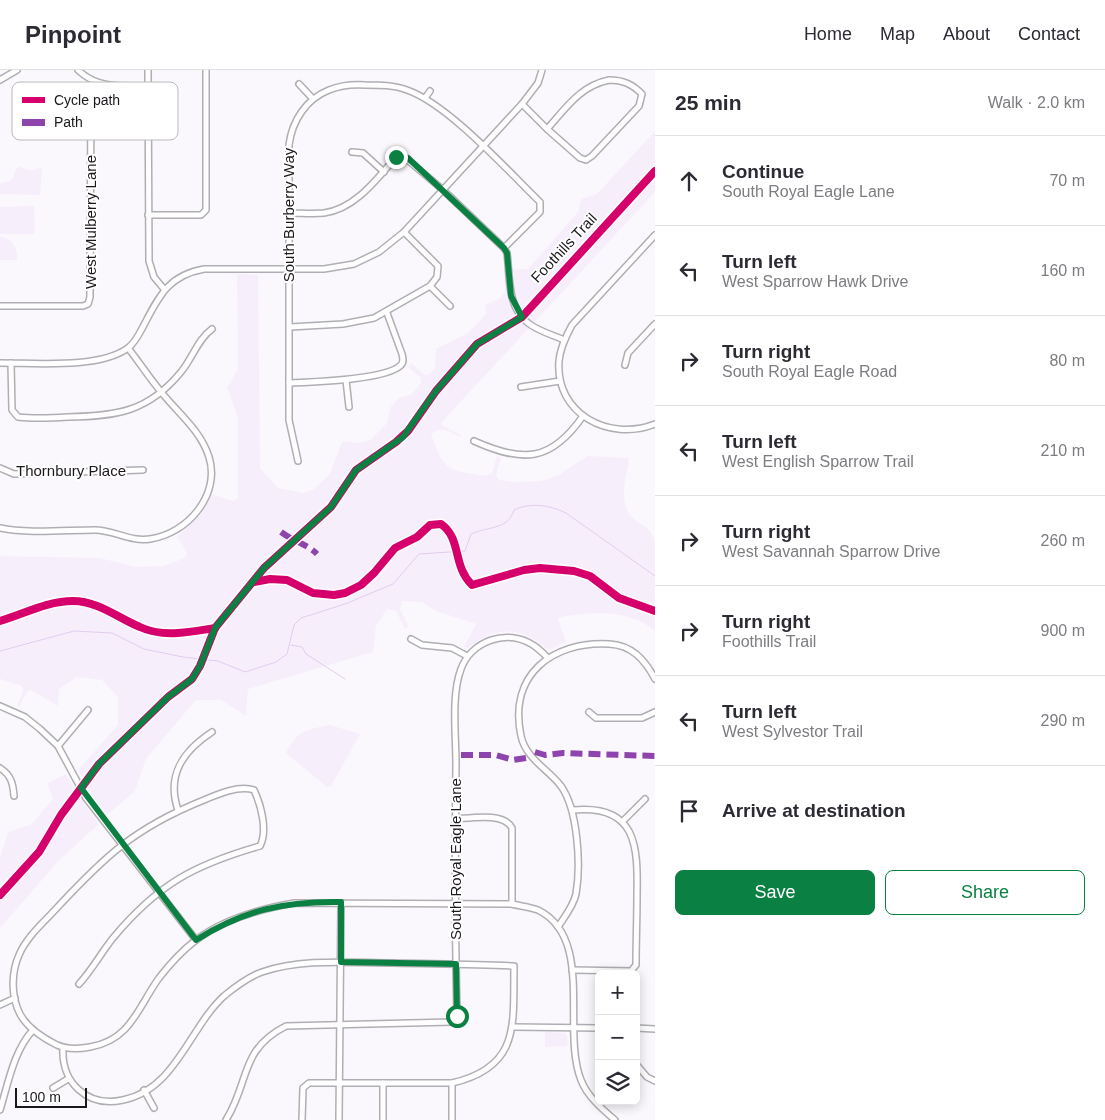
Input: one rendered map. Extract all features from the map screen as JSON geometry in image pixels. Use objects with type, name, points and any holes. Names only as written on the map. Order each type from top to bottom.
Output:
[{"type":"street","points":[[0,80],[17,70]]},
{"type":"street","points":[[78,70],[94,82]]},
{"type":"street","points":[[148,215],[201,215],[206,210],[206,70]]},
{"type":"street","points":[[0,363],[92,362],[114,356],[128,348],[137,338],[164,289],[191,271],[204,269],[324,269],[354,264],[379,252],[404,232],[522,104],[538,83],[542,70]]},
{"type":"street","points":[[522,104],[547,129],[580,158],[586,160],[640,106],[642,94],[634,86],[620,80],[595,83],[579,92],[547,129]]},
{"type":"street","points":[[298,84],[313,99]]},
{"type":"street","name":"South Burberry Way","points":[[298,461],[289,420],[290,136],[297,118],[313,99],[322,92],[348,84],[396,87],[425,98],[482,146],[540,202],[540,212],[504,248]]},
{"type":"street","points":[[425,98],[430,91]]},
{"type":"street","name":"West Mulberry Lane","points":[[0,306],[83,306],[88,304],[90,288],[91,140]]},
{"type":"street","points":[[148,140],[149,261],[154,277],[164,289]]},
{"type":"street","points":[[352,152],[363,153],[384,172]]},
{"type":"street","points":[[289,213],[325,213],[340,209],[354,202],[396,157],[403,156],[442,189],[504,248],[507,253],[511,296],[522,317],[530,324],[564,340]]},
{"type":"street","points":[[290,327],[343,324],[374,318],[387,313],[430,286],[437,277],[438,266],[404,232]]},
{"type":"street","points":[[655,235],[572,325],[564,340],[559,361],[560,381],[567,397],[583,416],[595,424],[610,430],[626,431],[644,429],[655,424]]},
{"type":"street","points":[[430,286],[450,306]]},
{"type":"street","points":[[289,383],[346,380],[388,372],[401,366],[404,361],[387,313]]},
{"type":"street","points":[[625,365],[628,353],[655,324]]},
{"type":"street","points":[[11,363],[12,410],[18,417],[108,416],[135,408],[162,394],[182,371],[203,335],[212,329]]},
{"type":"street","points":[[0,528],[102,530],[130,539],[150,540],[168,535],[187,524],[208,494],[211,477],[210,459],[201,437],[162,394],[128,348]]},
{"type":"street","points":[[346,380],[349,407]]},
{"type":"street","points":[[521,386],[560,381]]},
{"type":"street","points":[[474,441],[510,454],[529,456],[560,443],[569,436],[583,416]]},
{"type":"street","name":"Thornbury Place","points":[[0,468],[14,474],[143,470]]},
{"type":"street","points":[[411,639],[422,645],[452,648],[467,656],[483,642],[507,637],[518,638],[533,645],[547,657]]},
{"type":"street","points":[[558,926],[570,910],[576,894],[577,838],[572,810],[562,787],[529,754],[522,737],[520,704],[524,689],[532,674],[547,657],[582,644],[612,644],[641,656],[655,679]]},
{"type":"street","name":"South Royal Eagle Lane","points":[[226,1120],[235,1106],[250,1058],[271,1034],[286,1026],[452,1022],[457,1016],[455,818],[457,683],[467,656]]},
{"type":"street","points":[[0,706],[24,717],[58,746],[86,798],[196,940]]},
{"type":"street","points":[[58,746],[88,710]]},
{"type":"street","points":[[589,712],[596,718],[642,718],[655,712]]},
{"type":"street","points":[[178,810],[173,796],[176,772],[198,742],[212,732]]},
{"type":"street","points":[[0,768],[8,773],[14,785],[14,796]]},
{"type":"street","points":[[79,984],[133,915],[158,891],[216,859],[260,846],[265,837],[258,799],[254,790],[246,788],[213,796],[178,810],[151,824],[122,843],[94,868],[26,942],[14,968],[15,998],[20,1014],[33,1030],[63,1048],[79,1049],[101,1046],[120,1036],[130,1025],[160,977],[196,940],[220,925],[266,908],[294,903],[341,902],[512,904],[537,910],[558,926],[567,943],[572,970],[572,1028],[576,1060],[581,1080],[589,1094],[615,1120]]},
{"type":"street","points":[[622,822],[645,799]]},
{"type":"street","points":[[572,810],[599,811],[622,822],[632,835],[638,858],[636,965],[631,970],[572,970]]},
{"type":"street","points":[[455,818],[500,818],[510,823],[512,828],[512,904]]},
{"type":"street","points":[[339,1120],[341,902]]},
{"type":"street","points":[[63,1048],[62,1063],[68,1079],[82,1092],[94,1098],[110,1101],[124,1100],[144,1090],[180,1058],[212,1010],[241,983],[261,972],[287,966],[341,962],[514,966],[513,1027],[505,1051],[491,1068],[471,1079],[452,1083],[309,1083],[303,1088],[302,1120]]},
{"type":"street","points":[[0,1005],[15,998]]},
{"type":"street","points":[[513,1027],[595,1028]]},
{"type":"street","points":[[640,1028],[655,1028]]},
{"type":"street","points":[[0,1110],[20,1050],[25,1038],[33,1030]]},
{"type":"street","points":[[640,1069],[647,1077],[655,1081]]},
{"type":"street","points":[[53,1088],[68,1079]]},
{"type":"street","points":[[383,1083],[383,1120]]},
{"type":"street","points":[[452,1083],[452,1120]]},
{"type":"street","points":[[144,1090],[154,1108]]},
{"type":"shaded area","points":[[655,131],[655,192],[441,423],[443,426],[461,435],[460,437],[441,429],[431,435],[441,458],[449,467],[463,472],[487,475],[492,473],[497,456],[501,458],[496,475],[499,480],[514,482],[541,481],[559,475],[587,456],[629,458],[624,488],[627,510],[635,520],[650,531],[655,541],[655,631],[633,618],[621,615],[608,613],[583,614],[558,618],[566,642],[549,650],[525,635],[508,631],[491,634],[468,648],[464,647],[476,624],[436,611],[422,602],[403,601],[400,609],[409,627],[405,629],[396,611],[387,609],[376,626],[373,652],[248,689],[246,716],[221,700],[196,700],[146,759],[135,791],[107,815],[91,794],[78,770],[118,725],[118,697],[102,680],[77,677],[59,689],[58,706],[31,690],[27,692],[19,707],[17,706],[23,691],[22,686],[0,679],[0,556],[100,558],[136,567],[163,566],[185,558],[187,553],[177,536],[202,513],[212,494],[233,501],[238,498],[238,417],[227,388],[238,369],[237,274],[258,275],[260,468],[278,488],[303,493],[314,489],[330,474],[342,441],[357,443],[370,440],[387,423],[390,408],[399,398],[412,394],[421,383],[421,378],[408,367],[411,363],[425,375],[429,374],[435,368],[436,349],[468,333],[486,314],[485,305],[500,298],[505,292],[504,270],[528,269],[578,212],[581,199],[597,194]]},
{"type":"shaded area","points":[[18,166],[31,171],[42,167],[40,195],[0,194],[0,183],[11,181]]},
{"type":"shaded area","points":[[34,206],[35,234],[0,234],[0,207]]},
{"type":"shaded area","points":[[0,236],[8,239],[13,244],[17,260],[0,260]]},
{"type":"shaded area","points":[[330,725],[360,734],[331,786],[327,787],[286,753],[294,740],[304,732]]},
{"type":"shaded area","points":[[66,774],[84,804],[99,824],[61,858],[0,928],[0,858],[8,832],[32,824],[53,799],[47,783]]},
{"type":"shaded area","points":[[545,1032],[564,1033],[567,1036],[568,1046],[545,1047]]},
{"type":"waterway","points":[[0,651],[74,631],[112,633],[144,649],[183,657],[218,661],[245,672],[276,662],[287,654],[294,625],[301,618],[345,604],[393,584],[419,554],[465,551],[471,534],[497,527],[507,521],[514,510],[533,505],[547,506],[566,513],[655,576]]},
{"type":"waterway","points":[[291,645],[302,647],[306,654],[345,679]]},
{"type":"marked path","points":[[281,532],[317,554]]},
{"type":"marked path","points":[[535,752],[545,755],[563,753],[655,756]]},
{"type":"marked path","points":[[461,755],[496,755],[513,760],[526,758]]},
{"type":"cycle path","name":"Foothills Trail","points":[[0,895],[39,852],[61,815],[99,764],[168,697],[192,679],[200,666],[215,628],[264,568],[331,507],[356,470],[396,442],[408,431],[436,391],[477,344],[522,317],[655,171]]},
{"type":"cycle path","points":[[254,582],[270,579],[287,580],[313,593],[334,595],[345,593],[361,585],[395,548],[417,537],[430,525],[441,524],[452,537],[462,569],[472,585],[524,570],[540,568],[574,571],[590,576],[619,598],[655,611]]},
{"type":"cycle path","points":[[0,621],[45,605],[73,601],[91,604],[140,627],[158,632],[177,633],[215,628]]},
{"type":"route","points":[[396,157],[403,156],[408,158],[504,248],[507,253],[510,273],[511,296],[522,317],[509,326],[485,337],[477,344],[436,391],[403,437],[356,470],[331,507],[295,542],[264,568],[215,628],[200,666],[192,679],[168,697],[99,764],[81,788],[86,798],[196,940],[220,925],[256,910],[294,903],[341,902],[341,962],[456,964],[457,1016]]}]
